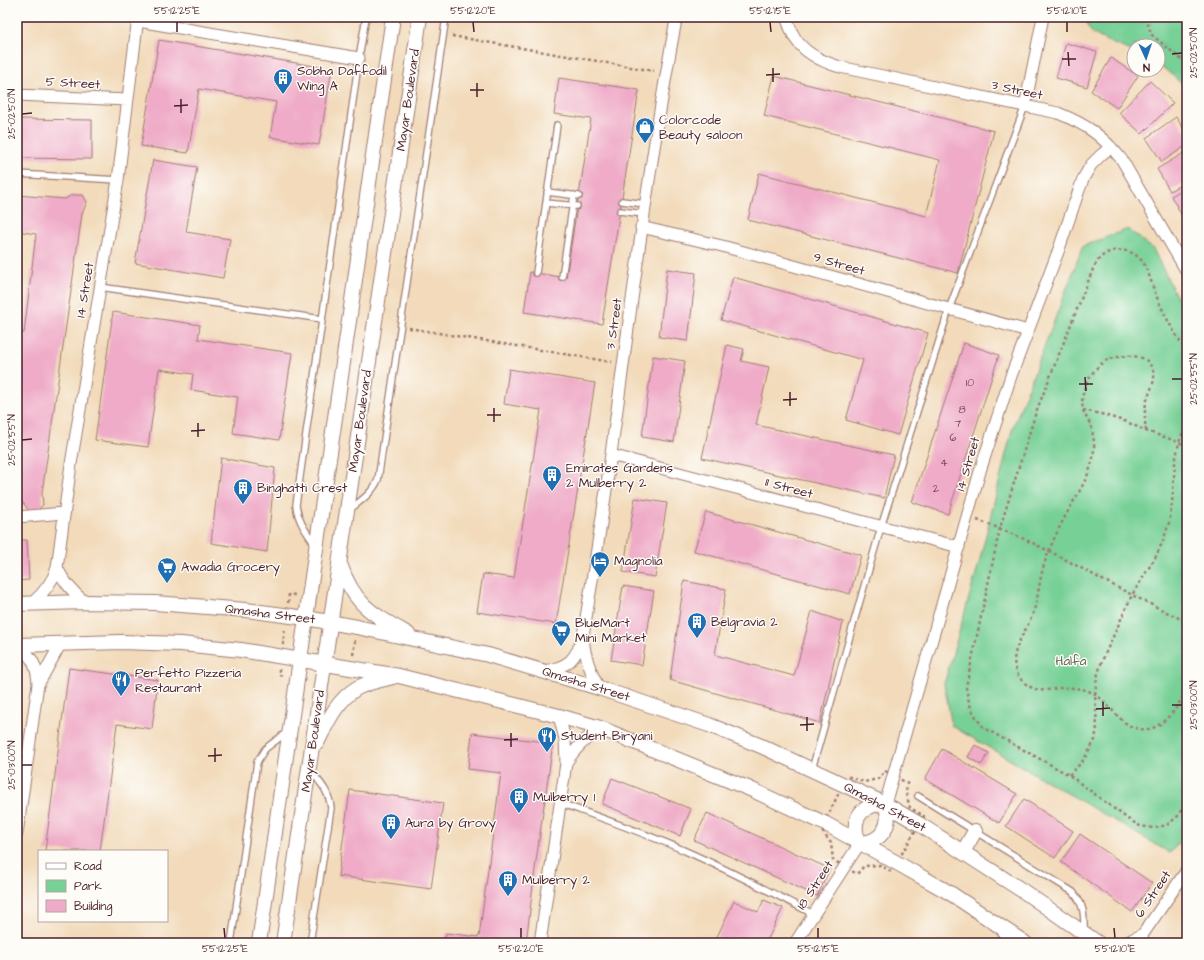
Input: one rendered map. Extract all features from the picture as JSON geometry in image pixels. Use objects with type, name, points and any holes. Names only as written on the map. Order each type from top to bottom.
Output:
[{"type":"street","name":"Mayar Boulevard","points":[[259,943],[393,17]]},
{"type":"street","name":"Mayar Boulevard","points":[[283,943],[420,17]]},
{"type":"street","name":"3 Street","points":[[544,671],[558,669],[570,661],[579,650],[583,636],[611,455],[644,209],[666,73],[678,17]]},
{"type":"street","name":"3 Street","points":[[786,17],[795,38],[803,48],[826,63],[1058,113],[1078,121],[1096,132],[1122,160],[1132,175],[1187,272]]},
{"type":"street","points":[[1025,106],[1044,17]]},
{"type":"street","points":[[138,19],[359,58]]},
{"type":"street","name":"14 Street","points":[[32,603],[48,588],[58,568],[71,464],[118,180],[138,19]]},
{"type":"street","name":"5 Street","points":[[17,95],[127,100]]},
{"type":"street","name":"14 Street","points":[[885,804],[995,422],[1084,177],[1096,160],[1111,147]]},
{"type":"street","name":"9 Street","points":[[642,227],[722,246],[1028,331]]},
{"type":"street","name":"11 Street","points":[[611,455],[959,547]]},
{"type":"street","points":[[17,517],[64,513]]},
{"type":"street","points":[[339,562],[346,580],[355,595],[367,609],[421,641]]},
{"type":"street","points":[[58,568],[68,587],[85,602]]},
{"type":"street","name":"Qmasha Street","points":[[17,604],[85,602],[155,603],[246,610],[306,618],[357,627],[488,655],[599,688],[709,725],[761,746],[885,804],[1023,891],[1098,943]]},
{"type":"street","name":"3 Street","points":[[583,636],[588,663],[599,688]]},
{"type":"street","points":[[17,645],[121,642],[181,644],[241,650],[399,676],[559,716],[600,728],[750,788],[824,823],[950,893],[1025,943]]},
{"type":"street","points":[[38,684],[61,643]]},
{"type":"street","points":[[17,645],[26,652],[33,661],[37,672],[38,684],[17,834]]},
{"type":"street","points":[[310,763],[330,719],[337,706],[346,696],[371,682],[399,676]]},
{"type":"street","points":[[540,943],[566,763],[564,739],[559,716]]},
{"type":"street","points":[[566,763],[580,743],[600,728]]},
{"type":"street","points":[[885,804],[888,811],[888,818],[884,831],[874,840],[860,843],[855,830],[858,817],[861,812],[872,805],[885,804]]},
{"type":"street","points":[[963,852],[975,831]]},
{"type":"street","name":"18 Street","points":[[795,943],[860,843]]},
{"type":"street","name":"6 Street","points":[[1125,943],[1142,939],[1187,870]]},
{"type":"street","points":[[1003,928],[1006,943]]},
{"type":"lane","points":[[316,546],[299,521],[296,505],[366,17]]},
{"type":"lane","points":[[347,511],[370,493],[378,480],[446,17]]},
{"type":"lane","points":[[812,770],[881,527],[949,309],[1025,106]]},
{"type":"lane","points":[[536,273],[557,126]]},
{"type":"lane","points":[[17,174],[118,180]]},
{"type":"lane","points":[[547,192],[576,196],[562,277]]},
{"type":"lane","points":[[622,201],[644,209]]},
{"type":"lane","points":[[546,203],[575,206]]},
{"type":"lane","points":[[620,211],[644,209]]},
{"type":"lane","points":[[100,287],[322,319]]},
{"type":"lane","points":[[231,943],[257,762],[265,749],[290,730]]},
{"type":"lane","points":[[310,763],[327,791],[330,800],[330,808],[310,943]]},
{"type":"lane","points":[[918,796],[1073,892],[1080,900],[1083,910],[1084,933]]},
{"type":"lane","points":[[560,803],[625,826],[689,853],[752,882],[813,914]]},
{"type":"path","points":[[1149,17],[1148,25],[1152,35],[1187,64]]},
{"type":"path","points":[[444,34],[666,73]]},
{"type":"path","points":[[1187,352],[1167,320],[1156,297],[1143,262],[1134,253],[1122,250],[1109,252],[1099,259],[1093,269],[1036,412],[1000,528],[966,687],[968,702],[974,716],[984,728],[1069,775],[1128,819],[1140,826],[1153,828],[1167,825],[1178,816],[1187,799]]},
{"type":"path","points":[[401,326],[623,363]]},
{"type":"path","points":[[1146,431],[1146,404],[1155,379],[1152,368],[1145,360],[1134,356],[1120,356],[1106,361],[1095,370],[1087,382],[1083,396],[1083,410],[1090,424],[1094,440],[1090,471],[1062,523],[1041,574],[1033,615],[1014,653],[1014,666],[1019,677],[1028,686],[1039,690],[1074,688],[1096,694],[1128,725],[1140,730],[1154,728],[1165,721],[1180,704],[1187,689]]},
{"type":"path","points":[[1083,410],[1127,422],[1146,431],[1179,442],[1187,447]]},
{"type":"path","points":[[1069,775],[1082,762],[1095,740],[1097,727],[1097,677],[1102,661],[1132,595],[1164,541],[1172,504],[1175,463],[1179,442],[1187,423]]},
{"type":"path","points":[[968,517],[1000,528],[1050,551],[1132,595],[1187,622]]},
{"type":"path","points":[[351,667],[357,627]]},
{"type":"green space","points":[[1086,17],[1187,17],[1187,88],[1166,70],[1166,38],[1126,38],[1126,49],[1096,35],[1089,29],[1086,22]]},
{"type":"green space","name":"Halfa","points":[[1128,229],[1153,249],[1187,318],[1187,833],[1170,853],[952,726],[944,684],[979,563],[1012,430],[1083,246]]},
{"type":"building","name":"Sobha Daffodil Wing A","points":[[159,40],[332,69],[319,145],[270,137],[276,102],[199,89],[188,153],[141,146]]},
{"type":"building","points":[[1066,43],[1097,52],[1087,87],[1056,78]]},
{"type":"building","points":[[1111,58],[1126,68],[1126,78],[1137,78],[1117,108],[1091,91]]},
{"type":"building","points":[[774,76],[994,131],[958,273],[748,220],[759,173],[926,216],[940,160],[764,116]]},
{"type":"building","points":[[559,78],[639,90],[602,324],[524,312],[530,272],[566,278],[591,119],[554,114]]},
{"type":"building","points":[[1150,81],[1173,103],[1142,134],[1119,113]]},
{"type":"building","points":[[1176,117],[1187,134],[1187,145],[1162,162],[1146,138]]},
{"type":"building","points":[[17,119],[92,120],[92,159],[17,158]]},
{"type":"building","points":[[1187,151],[1187,181],[1170,191],[1157,169]]},
{"type":"building","points":[[153,160],[197,167],[186,232],[230,239],[223,278],[135,263]]},
{"type":"building","points":[[1187,187],[1187,218],[1184,219],[1171,196]]},
{"type":"building","points":[[17,195],[65,199],[72,195],[83,195],[87,202],[82,214],[42,493],[43,505],[37,511],[29,511],[21,500],[17,500],[17,332],[24,333],[36,234],[17,231]]},
{"type":"building","points":[[667,269],[696,273],[688,341],[659,337]]},
{"type":"building","points":[[733,277],[928,333],[898,435],[846,420],[863,360],[721,320]]},
{"type":"building","points":[[113,312],[200,325],[198,339],[292,353],[279,440],[233,433],[238,397],[191,390],[193,374],[159,369],[148,447],[95,440]]},
{"type":"building","points":[[964,343],[999,355],[948,514],[912,502]]},
{"type":"building","points":[[727,345],[744,349],[741,361],[769,367],[756,425],[894,455],[884,498],[702,458]]},
{"type":"building","points":[[653,356],[685,361],[674,442],[642,437]]},
{"type":"building","name":"Emirates Gardens 2 Mulberry 2","points":[[509,369],[595,383],[556,624],[477,612],[483,574],[514,578],[541,410],[504,404]]},
{"type":"building","name":"Binghatti Crest","points":[[221,458],[275,468],[267,552],[211,543]]},
{"type":"building","points":[[635,498],[667,503],[655,577],[623,572]]},
{"type":"building","points":[[706,512],[861,555],[850,594],[694,551]]},
{"type":"building","points":[[17,540],[27,540],[29,580],[17,581]]},
{"type":"building","name":"Belgravia 2","points":[[684,581],[726,589],[715,655],[794,676],[812,611],[843,622],[820,723],[670,680]]},
{"type":"building","points":[[623,586],[654,591],[642,665],[611,660]]},
{"type":"building","points":[[69,668],[158,680],[152,729],[117,724],[100,850],[45,850]]},
{"type":"building","name":"Mulberry 1","points":[[472,733],[553,743],[526,943],[444,943],[446,933],[479,937],[501,773],[468,769]]},
{"type":"building","points":[[975,745],[989,753],[981,765],[968,757]]},
{"type":"building","points":[[942,749],[1017,794],[999,823],[925,779]]},
{"type":"building","points":[[612,778],[691,809],[680,836],[602,804]]},
{"type":"building","name":"Aura by Grovy","points":[[350,790],[443,803],[431,889],[338,876]]},
{"type":"building","points":[[1024,799],[1073,831],[1055,858],[1006,826]]},
{"type":"building","points":[[707,813],[830,869],[817,896],[694,840]]},
{"type":"building","points":[[1080,834],[1152,883],[1132,912],[1061,862]]},
{"type":"building","points":[[764,900],[783,908],[766,943],[714,943],[734,901],[758,912]]},
{"type":"place","name":"Sobha Daffodil Wing A","points":[[283,95]]},
{"type":"place","name":"Colorcode Beauty saloon","points":[[645,144]]},
{"type":"place","name":"Emirates Gardens 2 Mulberry 2","points":[[552,492]]},
{"type":"place","name":"Binghatti Crest","points":[[243,505]]},
{"type":"place","name":"Magnolia","points":[[600,578]]},
{"type":"place","name":"Awadia Grocery","points":[[167,584]]},
{"type":"place","name":"Belgravia 2","points":[[697,639]]},
{"type":"place","name":"BlueMart Mini Market","points":[[561,647]]},
{"type":"place","name":"Perfetto Pizzeria Restaurant","points":[[121,697]]},
{"type":"place","name":"Student Biryani","points":[[547,753]]},
{"type":"place","name":"Mulberry 1","points":[[519,814]]},
{"type":"place","name":"Aura by Grovy","points":[[391,840]]},
{"type":"place","name":"Mulberry 2","points":[[508,897]]}]
